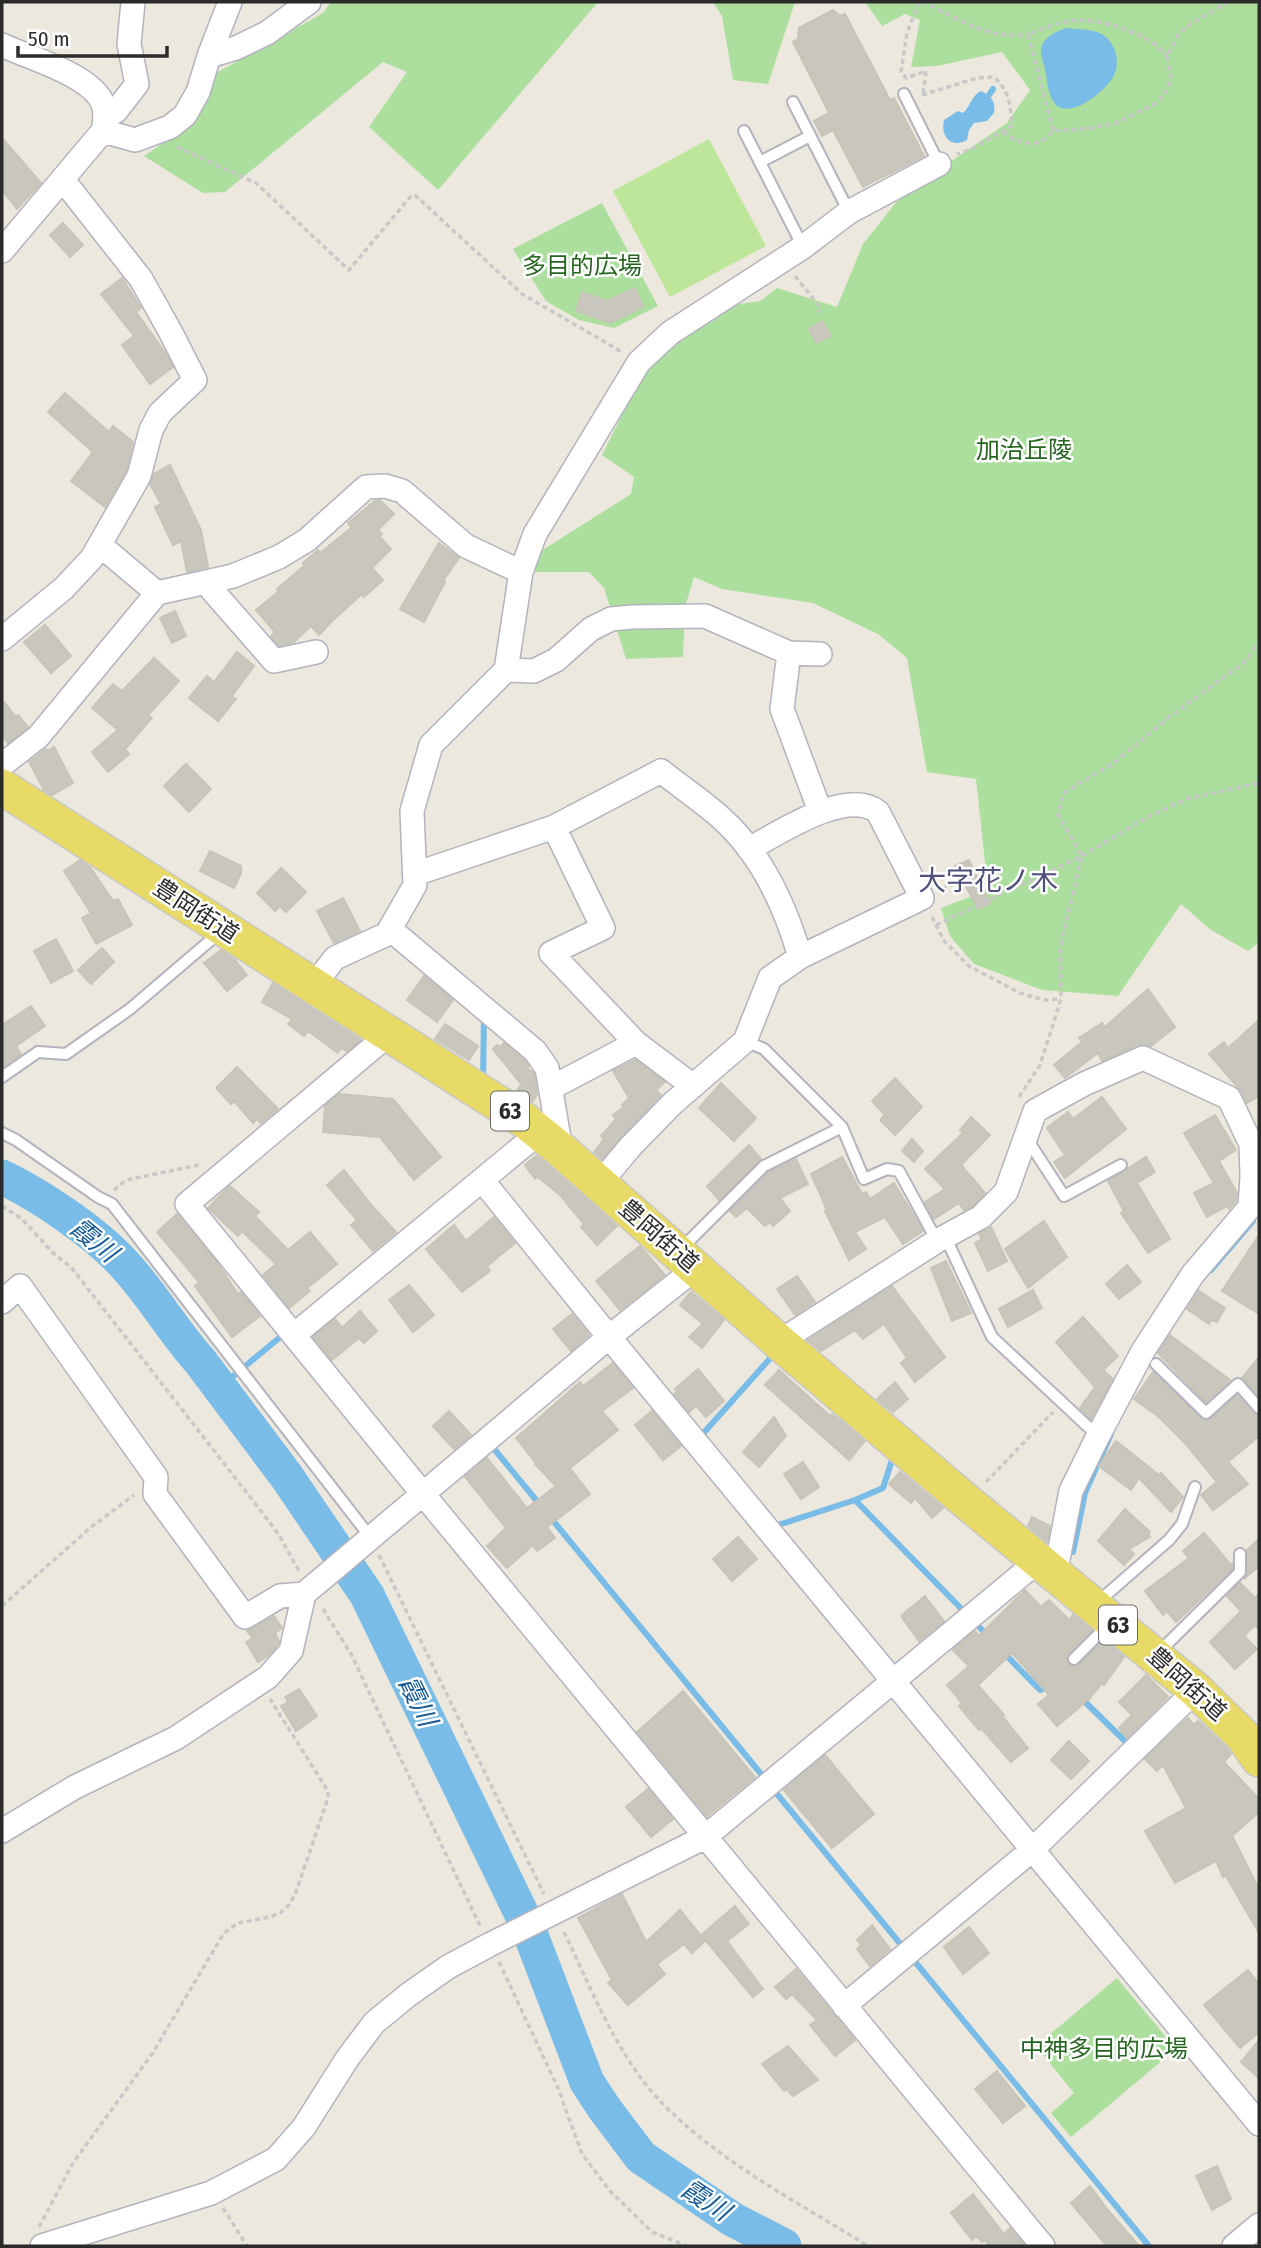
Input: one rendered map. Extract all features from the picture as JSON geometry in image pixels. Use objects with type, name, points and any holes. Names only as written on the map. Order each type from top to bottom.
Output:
[{"type":"main road","name":"豊岡街道","points":[[2,787],[389,1034],[551,1141],[779,1342],[967,1502],[1196,1690],[1243,1736],[1259,1759]]},
{"type":"street","points":[[2,251],[62,180],[137,83],[130,44],[133,2]]},
{"type":"street","points":[[104,124],[135,140],[170,127],[185,116],[198,92],[230,2]]},
{"type":"street","points":[[209,56],[236,48],[267,33],[309,2]]},
{"type":"street","points":[[2,45],[63,70],[84,82],[103,102],[104,124]]},
{"type":"street","points":[[313,986],[335,957],[387,934],[415,885],[412,811],[431,745],[506,670],[521,572],[535,534],[639,362],[670,332],[803,247],[849,212],[938,162]]},
{"type":"street","points":[[2,639],[64,588],[92,558],[139,476],[150,430],[160,413],[195,380],[141,279],[62,180]]},
{"type":"street","points":[[2,765],[38,737],[157,593],[233,576],[279,557],[307,540],[366,487],[386,486],[402,491],[466,545],[521,572]]},
{"type":"street","points":[[100,545],[157,593]]},
{"type":"street","points":[[205,582],[274,661],[316,652]]},
{"type":"street","points":[[506,670],[534,671],[556,660],[591,629],[611,619],[632,617],[705,616],[789,653],[820,654]]},
{"type":"street","points":[[789,653],[782,709],[820,811]]},
{"type":"street","points":[[415,874],[554,827],[661,771],[722,819],[749,849],[772,883],[790,920],[800,957]]},
{"type":"street","points":[[600,1183],[673,1103],[744,1041],[770,978],[800,957],[931,894],[878,811],[870,805],[859,803],[820,811],[749,849]]},
{"type":"street","points":[[554,827],[603,928],[551,953],[636,1043],[693,1086]]},
{"type":"street","points":[[294,1335],[482,1180],[551,1141],[551,1088],[547,1068],[536,1051],[390,929]]},
{"type":"street","points":[[389,1034],[187,1204],[1043,2246]]},
{"type":"street","points":[[551,1088],[636,1043]]},
{"type":"street","points":[[40,2241],[211,2193],[276,2159],[304,2127],[347,2059],[374,2023],[408,1995],[438,1974],[489,1945],[705,1837],[892,1680],[1047,1567],[1071,1491],[1098,1436],[1149,1356],[1193,1274],[1250,1207],[1251,1144],[1229,1098],[1143,1058],[1084,1084],[1035,1111],[1006,1192],[981,1217],[942,1238],[779,1342]]},
{"type":"street","points":[[482,1180],[1259,2124]]},
{"type":"street","points":[[2,1302],[20,1286],[156,1477],[155,1494],[245,1617],[280,1596],[310,1589],[609,1337],[687,1260]]},
{"type":"street","points":[[2,1831],[75,1787],[176,1738],[268,1677],[291,1651],[310,1589]]},
{"type":"street","points":[[844,2006],[1032,1850],[1196,1690]]},
{"type":"street","points":[[1234,2246],[1259,2225]]},
{"type":"lane","points":[[905,97],[938,162]]},
{"type":"lane","points":[[793,102],[849,212]]},
{"type":"lane","points":[[744,131],[803,247]]},
{"type":"lane","points":[[760,162],[810,136]]},
{"type":"lane","points":[[2,1077],[38,1052],[66,1054],[131,1009],[223,929]]},
{"type":"lane","points":[[744,1041],[764,1049],[842,1128],[863,1179],[887,1168],[900,1171],[942,1238],[992,1337],[1098,1436]]},
{"type":"lane","points":[[1029,1127],[1064,1196],[1121,1165]]},
{"type":"lane","points":[[687,1260],[764,1166],[842,1128]]},
{"type":"lane","points":[[2,1133],[112,1204],[369,1539]]},
{"type":"lane","points":[[1149,1356],[1206,1413],[1238,1384],[1259,1408]]},
{"type":"lane","points":[[1074,1659],[1103,1613],[1182,1524],[1195,1487]]},
{"type":"lane","points":[[1155,1655],[1240,1572],[1240,1554]]},
{"type":"path","points":[[923,94],[926,71],[906,78],[901,72],[907,33],[921,2],[989,34],[1016,37],[1071,20],[1102,23],[1153,41],[1167,57],[1171,77],[1167,90],[1158,102],[1119,122],[1093,128],[1053,131],[1041,142],[1032,144],[1014,140],[1003,132]]},
{"type":"path","points":[[1167,57],[1178,35],[1192,23],[1229,2]]},
{"type":"path","points":[[1028,34],[1053,131]]},
{"type":"path","points":[[905,97],[978,78],[994,77],[1001,83],[1010,102],[1013,126],[971,149],[938,162]]},
{"type":"path","points":[[150,135],[256,183],[349,270],[412,195],[416,196],[522,294],[639,362]]},
{"type":"path","points":[[783,260],[819,306],[819,313]]},
{"type":"path","points":[[1029,1127],[1016,1102],[1040,1065],[1061,999],[1060,947],[1082,856],[1058,815],[1064,793],[1115,762],[1168,718],[1246,661],[1259,642]]},
{"type":"path","points":[[936,925],[1082,856],[1146,818],[1187,799],[1259,783]]},
{"type":"path","points":[[957,882],[931,894],[936,925],[944,942],[969,966],[1020,993],[1044,1000],[1061,999]]},
{"type":"path","points":[[102,1199],[126,1180],[207,1163],[236,1163]]},
{"type":"path","points":[[2,1206],[22,1219],[53,1253],[71,1267],[267,1519],[351,1654],[489,1945],[507,1977],[558,2088],[582,2154],[610,2191],[652,2232],[687,2246]]},
{"type":"path","points":[[967,1502],[1062,1403]]},
{"type":"path","points":[[2,1606],[90,1528],[156,1481]]},
{"type":"path","points":[[40,2241],[39,2224],[73,2163],[152,2054],[224,1933],[238,1923],[281,1913],[295,1895],[328,1798],[328,1791],[260,1682]]},
{"type":"path","points":[[211,2193],[247,2246]]},
{"type":"green space","points":[[331,2],[598,2],[438,190],[369,127],[407,72],[383,62],[225,192],[203,193],[144,156],[194,122],[211,76],[323,13]]},
{"type":"green space","points":[[713,2],[795,2],[768,84],[733,80],[722,16]]},
{"type":"green space","name":"加治丘陵","points":[[865,2],[1259,2],[1259,942],[1248,951],[1211,930],[1181,904],[1118,996],[1042,990],[974,964],[950,936],[941,908],[988,890],[976,779],[927,772],[907,658],[878,634],[813,603],[722,589],[694,577],[685,607],[683,657],[626,659],[604,588],[589,572],[534,572],[541,551],[631,494],[634,477],[602,455],[652,356],[732,305],[760,301],[777,288],[837,307],[863,244],[902,195],[1007,123],[1030,90],[1002,52],[937,66],[911,67],[920,20],[905,14],[882,26]]},
{"type":"green space","points":[[709,139],[766,246],[670,297],[613,191]]},
{"type":"green space","name":"多目的広場","points":[[602,203],[658,306],[614,328],[579,320],[546,301],[513,249]]},
{"type":"green space","name":"中神多目的広場","points":[[1117,1978],[1176,2049],[1071,2137],[1051,2113],[1074,2093],[1036,2046]]},
{"type":"water","points":[[1065,28],[1090,30],[1103,35],[1112,45],[1117,58],[1116,71],[1109,83],[1088,102],[1071,108],[1063,108],[1053,102],[1041,52],[1045,40]]},
{"type":"water","points":[[981,91],[992,99],[994,113],[987,121],[974,123],[967,140],[952,142],[945,136],[944,120],[958,111],[963,113]]},
{"type":"building","points":[[833,10],[840,16],[845,14],[890,100],[894,98],[924,156],[863,187],[833,130],[822,136],[814,121],[829,113],[793,42],[798,39],[799,28]]},
{"type":"building","points":[[2,138],[41,183],[17,209],[2,190]]},
{"type":"building","points":[[63,223],[83,245],[70,257],[50,235]]},
{"type":"building","points":[[122,278],[141,308],[136,312],[173,367],[150,384],[122,345],[134,336],[101,294]]},
{"type":"building","points":[[635,288],[643,307],[610,323],[576,311],[582,292],[607,301]]},
{"type":"building","points":[[822,321],[831,336],[817,343],[809,329]]},
{"type":"building","points":[[65,393],[109,432],[113,426],[133,442],[126,471],[105,507],[71,481],[93,452],[48,412]]},
{"type":"building","points":[[170,465],[201,530],[208,567],[187,572],[181,541],[173,545],[155,507],[161,504],[150,484],[154,474]]},
{"type":"building","points":[[380,500],[394,514],[378,530],[382,534],[379,536],[391,549],[372,568],[383,580],[364,597],[362,594],[319,635],[311,626],[294,642],[279,646],[271,636],[275,632],[256,610],[279,591],[277,589],[318,550],[320,553],[351,528],[348,523],[375,501]]},
{"type":"building","points":[[439,543],[459,558],[443,581],[445,582],[424,622],[400,609]]},
{"type":"building","points":[[175,611],[186,636],[172,643],[160,618]]},
{"type":"building","points":[[45,625],[71,656],[51,673],[24,642]]},
{"type":"building","points":[[237,652],[254,666],[232,696],[236,699],[218,721],[189,698],[207,676],[214,682]]},
{"type":"building","points":[[154,658],[179,681],[148,715],[152,718],[125,749],[129,754],[108,772],[92,752],[118,730],[92,708],[113,684],[122,691]]},
{"type":"building","points":[[2,700],[28,727],[8,743],[2,735]]},
{"type":"building","points":[[54,747],[73,783],[52,795],[44,790],[29,762],[46,749],[48,751]]},
{"type":"building","points":[[186,764],[211,789],[189,812],[164,786]]},
{"type":"building","points":[[210,851],[241,866],[241,873],[234,888],[200,871]]},
{"type":"building","points":[[80,860],[90,867],[113,901],[118,899],[132,925],[96,944],[82,918],[91,913],[64,871]]},
{"type":"building","points":[[969,860],[990,904],[978,909],[955,866]]},
{"type":"building","points":[[281,868],[306,892],[286,912],[280,906],[275,911],[257,893]]},
{"type":"building","points":[[343,898],[360,931],[334,943],[317,911]]},
{"type":"building","points":[[56,939],[73,971],[51,983],[34,951]]},
{"type":"building","points":[[102,948],[114,962],[91,984],[78,970]]},
{"type":"building","points":[[221,950],[235,960],[247,975],[227,991],[204,963]]},
{"type":"building","points":[[424,976],[453,1000],[437,1022],[407,1000]]},
{"type":"building","points":[[273,983],[361,1040],[347,1051],[341,1048],[338,1053],[308,1031],[304,1036],[288,1024],[292,1019],[262,1002]]},
{"type":"building","points":[[1148,989],[1175,1027],[1151,1046],[1138,1045],[1102,1061],[1098,1053],[1065,1078],[1054,1065],[1082,1042],[1079,1038],[1102,1023],[1105,1027]]},
{"type":"building","points":[[31,1006],[45,1026],[16,1046],[21,1054],[2,1068],[2,1025]]},
{"type":"building","points":[[1259,1020],[1259,1096],[1247,1103],[1241,1091],[1209,1054],[1224,1042],[1228,1048]]},
{"type":"building","points":[[445,1024],[478,1046],[469,1060],[435,1039]]},
{"type":"building","points":[[504,1043],[525,1061],[529,1066],[527,1068],[534,1073],[537,1095],[532,1102],[517,1091],[521,1084],[493,1049]]},
{"type":"building","points":[[635,1060],[665,1082],[656,1090],[661,1095],[602,1159],[594,1152],[604,1139],[601,1136],[616,1119],[613,1115],[624,1107],[622,1105],[629,1098],[613,1071]]},
{"type":"building","points":[[237,1067],[278,1109],[261,1123],[257,1119],[253,1123],[234,1101],[231,1104],[216,1088]]},
{"type":"building","points":[[895,1078],[922,1107],[895,1135],[880,1120],[885,1115],[872,1101]]},
{"type":"building","points":[[721,1083],[756,1118],[734,1141],[699,1108]]},
{"type":"building","points":[[339,1094],[393,1099],[441,1157],[414,1180],[380,1137],[323,1132],[325,1106]]},
{"type":"building","points":[[1102,1097],[1126,1129],[1065,1178],[1054,1162],[1065,1155],[1047,1128],[1068,1112],[1073,1119]]},
{"type":"building","points":[[1215,1115],[1236,1150],[1219,1161],[1237,1193],[1236,1201],[1229,1209],[1227,1206],[1207,1217],[1194,1193],[1214,1183],[1184,1133]]},
{"type":"building","points":[[971,1117],[990,1135],[961,1165],[985,1193],[973,1206],[964,1210],[959,1203],[934,1219],[925,1202],[945,1189],[925,1169],[963,1133],[960,1130]]},
{"type":"building","points":[[912,1139],[923,1151],[914,1162],[902,1151]]},
{"type":"building","points":[[749,1145],[761,1159],[719,1200],[707,1186]]},
{"type":"building","points":[[536,1156],[617,1226],[597,1245],[581,1227],[584,1224],[560,1195],[538,1177],[535,1179],[525,1165]]},
{"type":"building","points":[[842,1157],[862,1194],[866,1192],[870,1199],[894,1183],[923,1231],[903,1244],[885,1217],[855,1232],[866,1249],[849,1260],[825,1211],[827,1210],[811,1174]]},
{"type":"building","points":[[1146,1157],[1155,1172],[1137,1183],[1170,1239],[1148,1253],[1121,1213],[1124,1211],[1108,1181]]},
{"type":"building","points":[[796,1159],[808,1184],[780,1198],[790,1211],[773,1226],[770,1222],[765,1226],[747,1208],[736,1217],[730,1211],[769,1172]]},
{"type":"building","points":[[344,1170],[396,1232],[373,1251],[351,1225],[357,1220],[327,1185]]},
{"type":"building","points":[[230,1186],[259,1212],[255,1216],[288,1250],[310,1232],[337,1264],[307,1288],[310,1291],[289,1308],[263,1275],[276,1264],[242,1231],[238,1236],[208,1208]]},
{"type":"building","points":[[177,1214],[218,1264],[238,1294],[241,1292],[260,1316],[232,1337],[195,1286],[199,1282],[157,1232]]},
{"type":"building","points":[[494,1217],[515,1243],[487,1266],[490,1271],[462,1292],[426,1249],[454,1225],[466,1241]]},
{"type":"building","points":[[1044,1221],[1067,1257],[1028,1288],[1005,1249]]},
{"type":"building","points":[[991,1227],[1007,1261],[988,1271],[975,1243],[982,1239],[979,1234]]},
{"type":"building","points":[[1259,1235],[1259,1314],[1222,1291]]},
{"type":"building","points":[[640,1246],[665,1275],[620,1310],[596,1281]]},
{"type":"building","points":[[946,1261],[971,1313],[952,1321],[931,1268]]},
{"type":"building","points":[[1127,1265],[1141,1282],[1119,1299],[1106,1284]]},
{"type":"building","points":[[797,1276],[815,1302],[795,1315],[777,1289]]},
{"type":"building","points":[[409,1285],[434,1315],[413,1332],[389,1300]]},
{"type":"building","points":[[892,1286],[945,1357],[915,1382],[901,1363],[907,1358],[884,1324],[863,1339],[855,1330],[821,1351],[808,1340]]},
{"type":"building","points":[[1033,1290],[1042,1308],[1008,1327],[999,1309]]},
{"type":"building","points":[[1199,1291],[1225,1308],[1217,1322],[1211,1320],[1209,1324],[1187,1309]]},
{"type":"building","points":[[691,1292],[724,1320],[702,1348],[689,1337],[703,1324],[680,1305]]},
{"type":"building","points":[[360,1311],[377,1331],[364,1343],[359,1338],[332,1360],[313,1337],[335,1319],[342,1328]]},
{"type":"building","points":[[572,1314],[589,1335],[571,1351],[553,1329]]},
{"type":"building","points":[[1083,1317],[1118,1356],[1103,1370],[1113,1379],[1091,1419],[1080,1408],[1095,1387],[1056,1342]]},
{"type":"building","points":[[1170,1335],[1230,1380],[1206,1402],[1158,1353]]},
{"type":"building","points":[[1259,1357],[1259,1396],[1242,1378]]},
{"type":"building","points":[[613,1363],[633,1388],[602,1411],[618,1430],[570,1468],[590,1494],[547,1527],[555,1538],[537,1551],[533,1545],[507,1568],[487,1546],[506,1528],[465,1477],[487,1458],[527,1508],[556,1486],[516,1438],[580,1382],[583,1386]]},
{"type":"building","points":[[698,1369],[724,1401],[706,1417],[696,1406],[689,1412],[674,1394],[677,1392],[675,1389]]},
{"type":"building","points":[[779,1370],[830,1416],[832,1414],[865,1441],[849,1460],[765,1385]]},
{"type":"building","points":[[1153,1372],[1203,1420],[1211,1419],[1237,1395],[1259,1416],[1259,1436],[1228,1462],[1248,1484],[1213,1510],[1201,1495],[1217,1482],[1159,1417],[1134,1399]]},
{"type":"building","points":[[895,1382],[908,1399],[893,1412],[877,1399]]},
{"type":"building","points":[[449,1411],[471,1435],[454,1449],[433,1426]]},
{"type":"building","points":[[652,1411],[681,1446],[663,1460],[635,1425]]},
{"type":"building","points":[[774,1417],[786,1436],[759,1467],[743,1452]]},
{"type":"building","points":[[1116,1441],[1159,1475],[1161,1473],[1183,1497],[1171,1512],[1139,1478],[1131,1490],[1099,1466]]},
{"type":"building","points":[[803,1462],[819,1487],[801,1499],[784,1474]]},
{"type":"building","points":[[900,1472],[943,1508],[932,1518],[915,1498],[911,1503],[889,1484]]},
{"type":"building","points":[[1125,1509],[1150,1532],[1150,1537],[1129,1549],[1134,1554],[1124,1565],[1098,1541]]},
{"type":"building","points":[[1032,1517],[1050,1526],[1047,1542],[1028,1526]]},
{"type":"building","points":[[1204,1533],[1232,1564],[1232,1569],[1176,1622],[1167,1611],[1163,1615],[1145,1591],[1189,1558],[1183,1551]]},
{"type":"building","points":[[738,1537],[757,1559],[732,1581],[713,1559]]},
{"type":"building","points":[[1259,1539],[1259,1566],[1244,1579],[1248,1573],[1247,1550]]},
{"type":"building","points":[[1240,1583],[1255,1598],[1259,1594],[1259,1630],[1255,1625],[1244,1636],[1257,1649],[1235,1669],[1210,1642],[1241,1611],[1227,1596]]},
{"type":"building","points":[[1025,1590],[1041,1607],[1049,1600],[1069,1620],[1073,1615],[1092,1630],[1068,1654],[1066,1660],[1069,1665],[1079,1665],[1104,1640],[1124,1657],[1104,1685],[1102,1683],[1089,1699],[1057,1726],[1038,1704],[1049,1695],[1012,1653],[978,1685],[1028,1748],[1011,1762],[959,1706],[962,1703],[947,1685],[969,1666],[953,1650],[975,1631],[979,1636]]},
{"type":"building","points":[[925,1596],[944,1621],[919,1641],[901,1616]]},
{"type":"building","points":[[274,1616],[282,1628],[275,1633],[278,1644],[269,1655],[258,1662],[246,1642],[253,1638],[247,1631]]},
{"type":"building","points":[[1146,1675],[1168,1697],[1127,1738],[1119,1728],[1132,1715],[1119,1702]]},
{"type":"building","points":[[299,1689],[317,1716],[296,1731],[281,1706],[288,1702],[285,1697]]},
{"type":"building","points":[[683,1691],[755,1777],[707,1816],[637,1732]]},
{"type":"building","points":[[1188,1718],[1194,1725],[1198,1721],[1228,1749],[1231,1754],[1224,1762],[1259,1799],[1259,1812],[1232,1836],[1259,1889],[1259,1933],[1226,1876],[1223,1877],[1216,1861],[1175,1883],[1145,1831],[1186,1808],[1163,1765],[1157,1771],[1145,1759]]},
{"type":"building","points":[[1069,1741],[1089,1761],[1071,1779],[1051,1760]]},
{"type":"building","points":[[825,1755],[874,1814],[832,1848],[784,1790]]},
{"type":"building","points":[[648,1789],[673,1819],[651,1837],[626,1807]]},
{"type":"building","points":[[622,1894],[646,1942],[680,1910],[705,1941],[692,1953],[684,1944],[657,1964],[665,1974],[628,2005],[608,1983],[612,1980],[578,1918]]},
{"type":"building","points":[[735,1906],[749,1924],[727,1941],[763,1989],[753,1997],[701,1935]]},
{"type":"building","points":[[872,1925],[890,1949],[870,1966],[857,1949],[861,1945],[857,1940]]},
{"type":"building","points":[[969,1927],[989,1953],[963,1974],[944,1947]]},
{"type":"building","points":[[796,1969],[855,2040],[835,2056],[810,2025],[817,2020],[792,1994],[786,1999],[775,1987]]},
{"type":"building","points":[[1248,1970],[1259,1984],[1259,2032],[1240,2048],[1204,2005]]},
{"type":"building","points":[[1259,2040],[1259,2078],[1241,2062]]},
{"type":"building","points":[[788,2046],[818,2080],[793,2096],[786,2089],[784,2091],[762,2064]]},
{"type":"building","points":[[997,2071],[1025,2106],[1003,2123],[975,2089]]},
{"type":"building","points":[[1217,2166],[1231,2199],[1212,2210],[1196,2176]]},
{"type":"building","points":[[1090,2186],[1139,2246],[1107,2246],[1071,2203]]},
{"type":"building","points":[[973,2194],[1004,2234],[1010,2228],[1025,2246],[989,2246],[985,2240],[982,2242],[976,2236],[972,2240],[951,2213]]},
{"type":"waterway","points":[[989,95],[993,89]]},
{"type":"waterway","points":[[483,1081],[484,1016]]},
{"type":"waterway","name":"霞川","points":[[2,1177],[50,1204],[83,1228],[112,1252],[134,1276],[287,1477],[367,1595],[527,1925],[587,2082],[604,2108],[641,2157],[732,2219],[784,2246]]},
{"type":"waterway","points":[[1211,1270],[1253,1221]]},
{"type":"waterway","points":[[219,1388],[285,1333]]},
{"type":"waterway","points":[[700,1437],[774,1354]]},
{"type":"waterway","points":[[1073,1552],[1085,1493],[1111,1434]]},
{"type":"waterway","points":[[490,1444],[541,1506]]},
{"type":"waterway","points":[[775,1526],[883,1488],[893,1457]]},
{"type":"waterway","points":[[855,1500],[989,1637]]},
{"type":"waterway","points":[[550,1517],[766,1780]]},
{"type":"waterway","points":[[1003,1652],[1040,1690],[1050,1686]]},
{"type":"waterway","points":[[1081,1698],[1131,1747]]},
{"type":"waterway","points":[[772,1788],[1149,2246]]},
{"type":"district","name":"大字花ノ木","points":[[988,880]]}]
